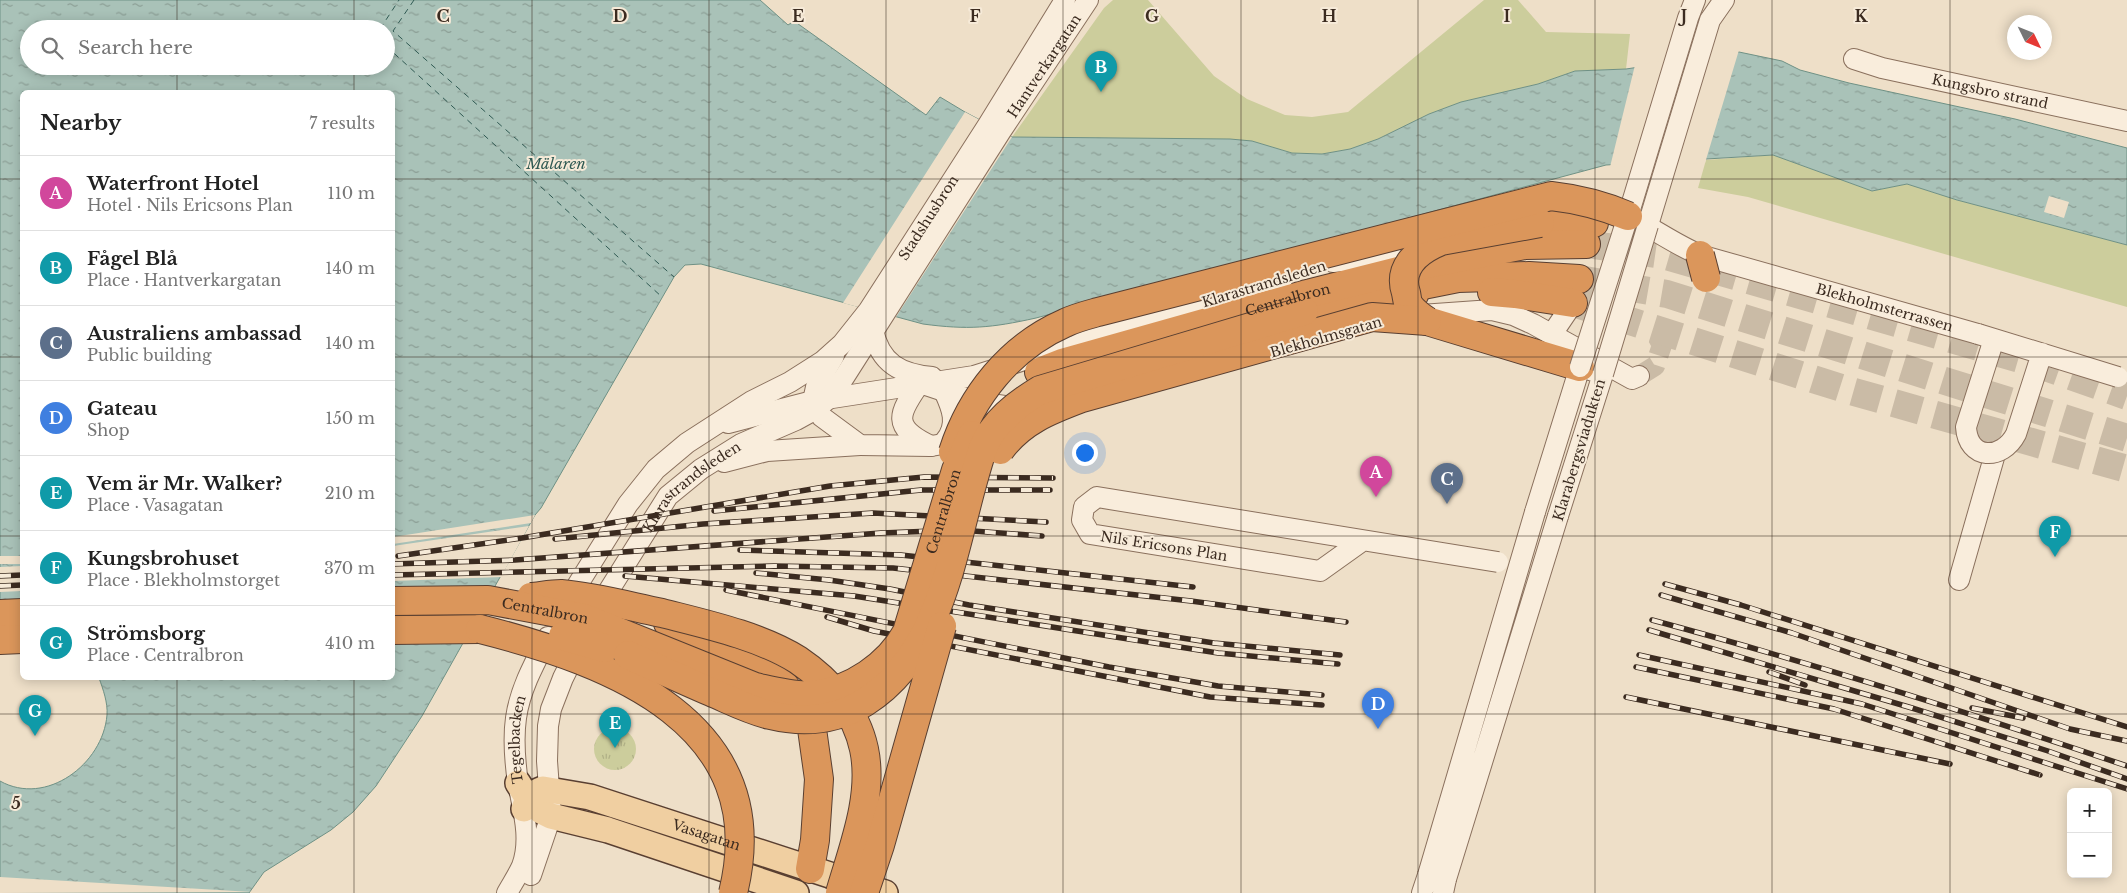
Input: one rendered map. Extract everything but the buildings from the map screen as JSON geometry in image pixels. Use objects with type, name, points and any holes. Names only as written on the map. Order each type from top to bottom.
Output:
[{"type":"highway","points":[[941,522],[948,467],[960,431],[980,394],[1005,365],[1036,339],[1065,323],[1107,309],[1551,196],[1576,199],[1606,207],[1638,220]]},
{"type":"highway","name":"Klarastrandsleden","points":[[1427,321],[1409,305],[1403,286],[1406,269],[1415,255],[1426,247],[1441,241],[1540,223],[1570,220],[1590,234],[1525,245]]},
{"type":"highway","name":"Centralbron","points":[[395,630],[480,628],[558,634],[628,655],[747,708],[771,715],[794,719],[825,719],[853,710],[879,693],[898,675],[915,653],[944,588],[983,447],[1002,420],[1018,403],[1040,390],[1422,265],[1525,245]]},
{"type":"highway","points":[[1306,303],[1458,278],[1528,276],[1576,291]]},
{"type":"highway","name":"Centralbron","points":[[395,601],[488,600],[584,618],[755,687],[785,693],[812,695],[840,688],[876,668],[900,643],[907,632],[956,470],[969,439],[998,401],[1017,385],[1039,372],[1062,363],[1306,303]]},
{"type":"highway","points":[[970,492],[1007,440],[1024,424],[1046,411],[1082,398],[1372,317],[1427,321],[1592,370]]},
{"type":"highway","points":[[864,893],[880,845],[942,627],[944,588]]},
{"type":"highway","points":[[488,600],[559,594],[607,600],[732,650],[779,678],[802,710],[812,729],[819,779],[817,816],[810,869]]},
{"type":"highway","points":[[613,604],[712,625],[768,646],[797,660],[834,690],[858,726],[864,749],[867,773],[865,798],[840,893]]},
{"type":"highway","points":[[0,614],[20,613]]},
{"type":"highway","points":[[480,628],[583,660],[656,698],[696,729],[720,764],[732,793],[738,822],[739,854],[733,893]]},
{"type":"highway","points":[[0,640],[20,639]]},
{"type":"main road","name":"Vasagatan","points":[[530,795],[541,811],[551,816],[608,830],[796,893]]},
{"type":"main road","name":"Vasagatan","points":[[530,795],[599,800],[885,893]]},
{"type":"main road","points":[[760,881],[775,878],[795,882],[803,879],[810,869]]},
{"type":"street","name":"Hantverkargatan","points":[[995,128],[1065,0]]},
{"type":"street","name":"Hantverkargatan","points":[[995,128],[1088,0]]},
{"type":"street","name":"Klarabergsviadukten","points":[[1435,885],[1500,704],[1542,570],[1592,370],[1638,220],[1710,20],[1724,0]]},
{"type":"street","name":"Klarabergsviadukten","points":[[1638,220],[1691,9]]},
{"type":"street","name":"Kungsbro strand","points":[[1854,59],[1882,68],[2127,121]]},
{"type":"street","name":"Stadshusbron","points":[[876,312],[995,128]]},
{"type":"street","name":"Blekholmsterrassen","points":[[1638,220],[1674,243],[1703,266],[1994,339],[2127,379]]},
{"type":"street","name":"Klarastrandsleden","points":[[712,428],[819,403],[920,383],[948,385],[1328,263],[1525,245]]},
{"type":"street","points":[[1552,334],[1576,291]]},
{"type":"street","name":"Blekholmsgatan","points":[[701,469],[767,451],[860,445],[936,445],[982,438],[1381,319],[1492,310],[1512,315],[1552,334],[1632,379],[1639,376]]},
{"type":"street","name":"Klarastrandsleden","points":[[613,604],[668,496],[701,469],[742,444],[796,420],[819,403],[843,379],[873,330],[876,312]]},
{"type":"street","name":"Klarastrandsleden","points":[[571,594],[642,484],[669,456],[752,401],[803,374],[823,361],[876,312]]},
{"type":"street","name":"Klarastrandsleden","points":[[873,330],[876,343],[889,362],[902,371],[948,385]]},
{"type":"street","points":[[1994,339],[1966,427],[1967,438],[1972,446],[1979,450],[1995,454],[2005,449],[2016,434],[2042,353]]},
{"type":"street","name":"Klarastrandsleden","points":[[819,403],[816,387],[842,344]]},
{"type":"street","name":"Klarabergsviadukten","points":[[1435,885],[1480,700],[1519,565],[1592,370]]},
{"type":"street","points":[[920,383],[904,407],[902,414],[903,424],[920,440],[936,445],[950,435],[954,423],[948,385]]},
{"type":"street","name":"Blekholmsgatan","points":[[948,385],[977,402],[1065,414]]},
{"type":"street","points":[[819,403],[822,417],[860,445]]},
{"type":"street","points":[[1959,580],[1995,454]]},
{"type":"street","name":"Nils Ericsons Plan","points":[[1362,541],[1320,571],[1090,534],[1082,520],[1084,507],[1097,497],[1542,570]]},
{"type":"street","name":"Tegelbacken","points":[[530,795],[515,745],[516,718],[522,694],[534,664],[571,594]]},
{"type":"street","name":"Tegelbacken","points":[[507,893],[521,867],[526,849],[530,795],[552,709],[563,678],[613,604]]},
{"type":"street","points":[[1480,700],[1500,704]]},
{"type":"street","points":[[522,893],[532,872],[551,816]]},
{"type":"green space","points":[[1113,0],[1148,0],[1214,76],[1247,99],[1285,115],[1312,117],[1348,112],[1484,0],[1518,0],[1546,32],[1630,34],[1626,69],[1575,71],[1538,84],[1461,102],[1429,114],[1378,139],[1350,149],[1322,154],[1292,153],[1252,141],[1012,137],[1104,8]]},
{"type":"green space","points":[[1773,155],[1872,191],[1907,184],[1957,200],[2127,245],[2127,307],[1748,197],[1698,188],[1706,160]]},
{"type":"green space","points":[[615,728],[630,734],[636,749],[630,764],[615,770],[600,764],[594,749],[600,734]]},
{"type":"water","name":"Mälaren","points":[[0,0],[760,0],[788,25],[794,21],[926,115],[940,97],[1012,137],[1230,139],[1252,141],[1292,153],[1322,154],[1350,149],[1378,139],[1429,114],[1461,102],[1538,84],[1575,71],[1626,69],[1739,52],[1782,61],[1800,70],[1849,83],[2015,119],[2127,148],[2127,245],[1957,200],[1907,184],[1872,191],[1773,155],[1606,165],[1036,318],[992,326],[953,327],[923,324],[701,264],[685,265],[674,277],[541,508],[535,515],[422,716],[376,786],[353,812],[331,830],[264,872],[249,893],[0,893],[0,781],[18,788],[36,789],[53,784],[69,776],[84,764],[95,750],[103,733],[107,715],[104,691],[100,680],[395,680],[395,90],[20,90],[20,653],[0,653]]},
{"type":"pier","points":[[1739,50],[1705,163],[1610,167],[1635,65]]},
{"type":"pier","points":[[965,112],[1012,137],[896,317],[843,303]]},
{"type":"pier","points":[[2049,196],[2069,202],[2064,218],[2044,212]]},
{"type":"pier","points":[[535,515],[531,523],[395,544],[395,537]]},
{"type":"pier","points":[[529,526],[501,577],[395,581],[395,546]]},
{"type":"pier","points":[[0,556],[20,556],[20,564],[0,564]]},
{"type":"pier","points":[[20,566],[20,591],[0,592],[0,567]]},
{"type":"pier","points":[[0,877],[252,892],[0,893]]},
{"type":"ferry route","points":[[386,20],[399,0]]},
{"type":"ferry route","points":[[395,28],[414,0]]},
{"type":"ferry route","points":[[395,33],[674,277]]},
{"type":"ferry route","points":[[395,54],[662,297]]},
{"type":"tunnel","points":[[1586,244],[1663,255],[2037,364],[2127,396]]},
{"type":"tunnel","points":[[1579,279],[1667,294],[2127,438]]},
{"type":"tunnel","points":[[1573,303],[1851,391],[2127,469]]},
{"type":"tunnel","points":[[1639,376],[1655,366],[1662,345],[1653,329]]},
{"type":"railway","points":[[398,556],[522,538],[830,486],[924,477],[1053,478]]},
{"type":"railway","points":[[714,511],[921,490],[1050,490]]},
{"type":"railway","points":[[555,539],[703,524],[873,513],[1046,522]]},
{"type":"railway","points":[[395,564],[515,560],[881,533],[959,530],[1042,536]]},
{"type":"railway","points":[[740,550],[901,555],[1193,587]]},
{"type":"railway","points":[[395,575],[774,566],[893,568],[1191,601],[1346,622]]},
{"type":"railway","points":[[756,573],[829,580],[890,589],[969,605],[1214,643],[1340,655]]},
{"type":"railway","points":[[0,576],[20,575]]},
{"type":"railway","points":[[625,576],[854,596],[1218,653],[1338,664]]},
{"type":"railway","points":[[1665,584],[1741,605],[2127,727]]},
{"type":"railway","points":[[0,586],[20,585]]},
{"type":"railway","points":[[726,590],[1109,667],[1218,686],[1322,695]]},
{"type":"railway","points":[[1661,595],[1792,633],[2070,729],[2127,741]]},
{"type":"railway","points":[[827,617],[874,631],[1210,697],[1322,705]]},
{"type":"railway","points":[[1652,620],[1891,689],[2127,766]]},
{"type":"railway","points":[[1649,630],[1912,708],[2048,751],[2127,779]]},
{"type":"railway","points":[[1639,655],[1862,704],[2127,789]]},
{"type":"railway","points":[[1636,667],[1834,709],[2040,775]]},
{"type":"railway","points":[[1769,672],[1805,685]]},
{"type":"railway","points":[[1626,697],[1950,764]]},
{"type":"railway","points":[[1972,708],[2023,718]]},
{"type":"place","name":"Fågel Blå","points":[[1101,92]]},
{"type":"place","name":"Waterfront Hotel","points":[[1376,497]]},
{"type":"place","name":"Australiens ambassad","points":[[1447,504]]},
{"type":"place","name":"Kungsbrohuset","points":[[2055,557]]},
{"type":"place","name":"Gateau","points":[[1378,729]]},
{"type":"place","name":"Strömsborg","points":[[35,736]]},
{"type":"place","name":"Vem är Mr. Walker?","points":[[615,748]]}]
